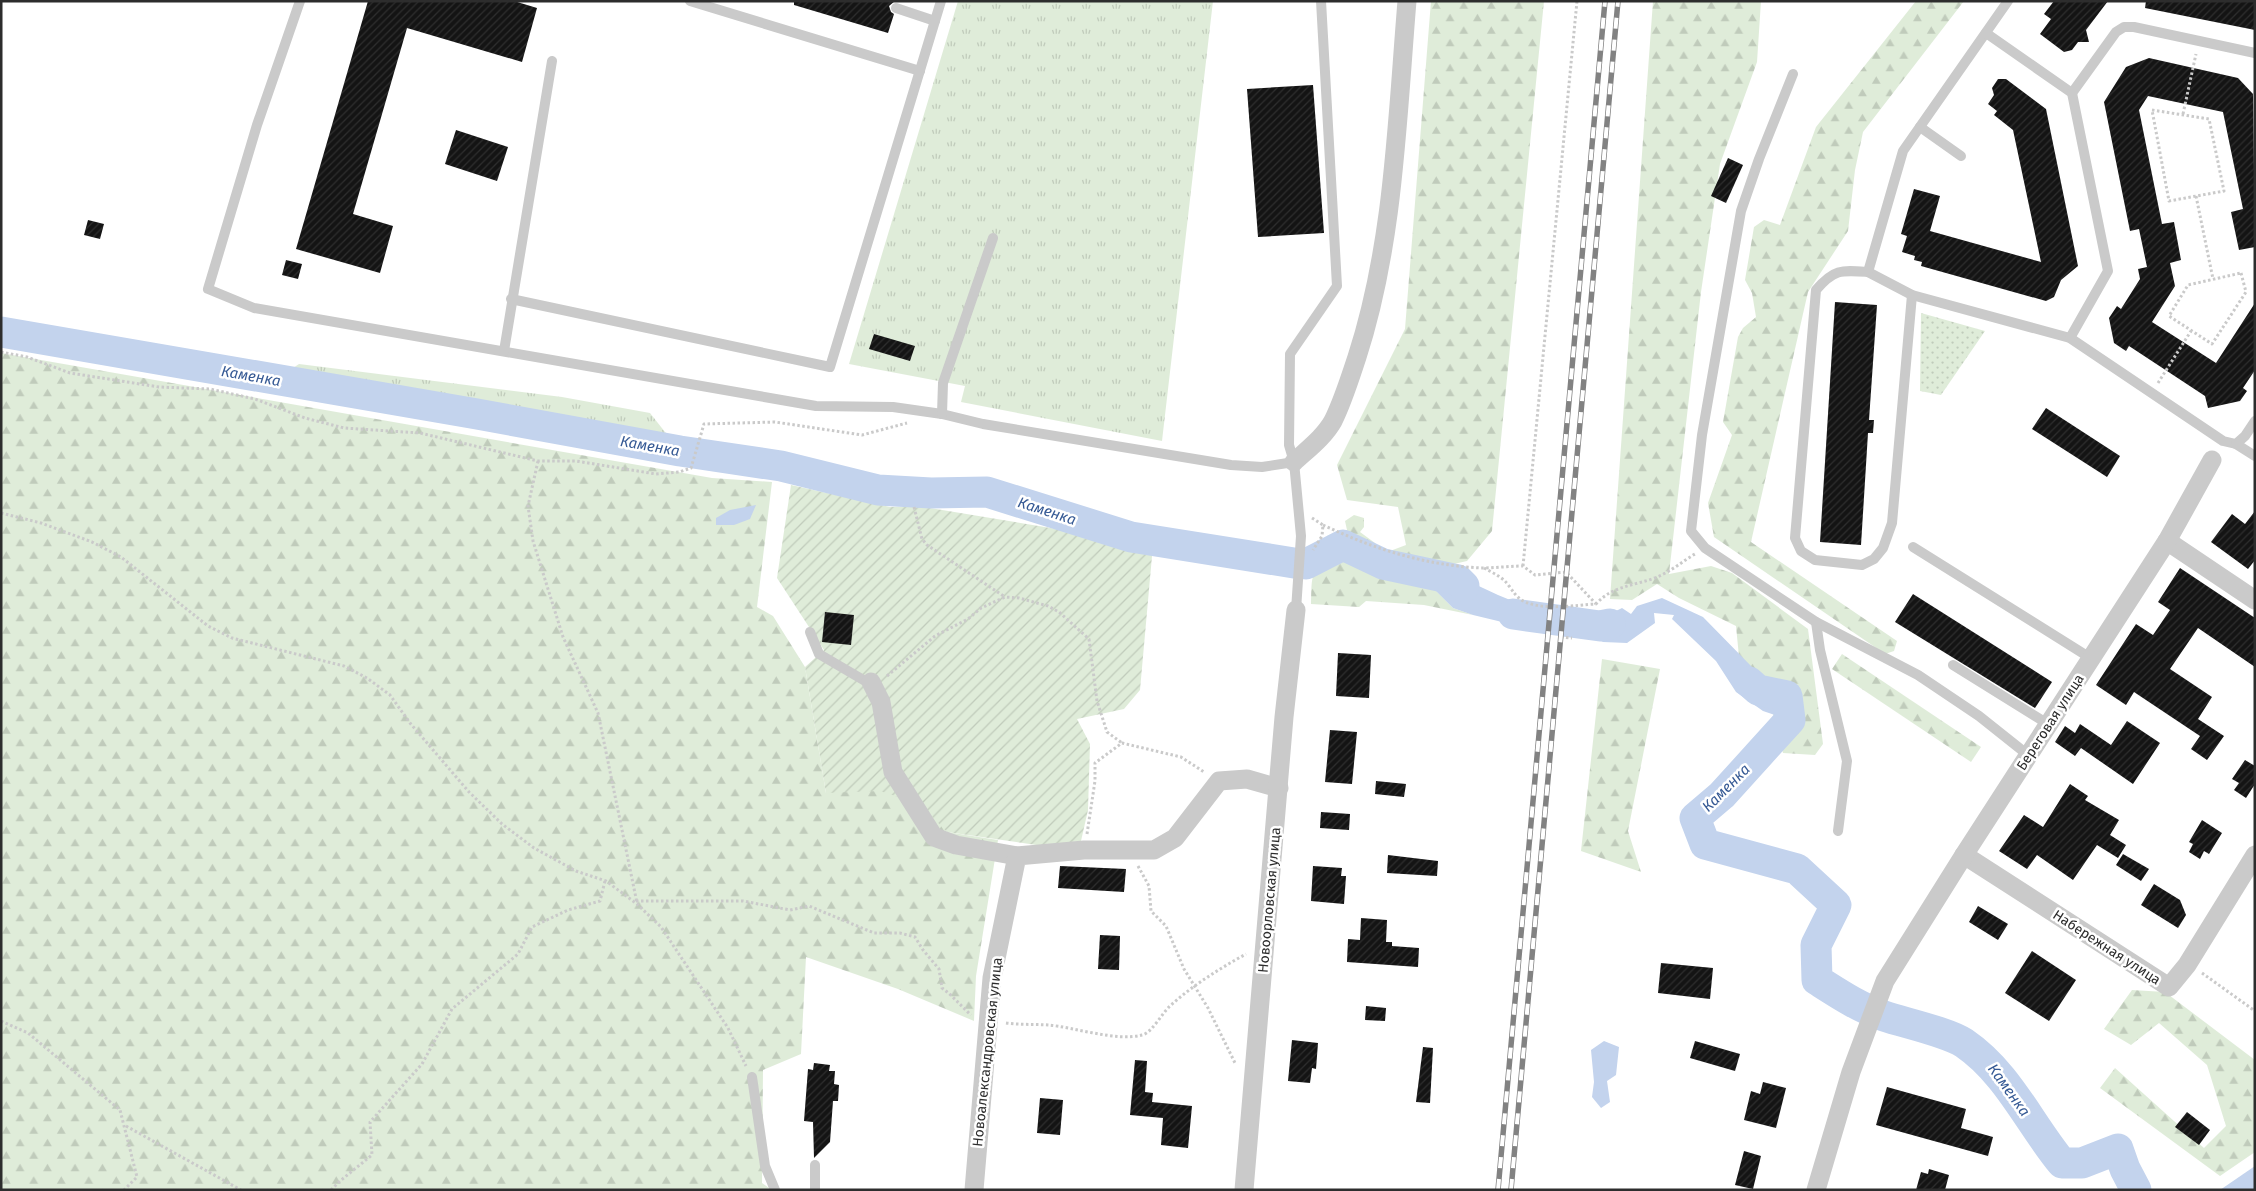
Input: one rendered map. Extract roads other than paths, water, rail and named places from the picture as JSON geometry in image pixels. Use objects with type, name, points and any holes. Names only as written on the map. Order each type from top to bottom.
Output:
[{"type":"street","points":[[1294,462],[1318,440],[1332,422],[1364,334],[1380,268],[1393,167],[1407,1]]},
{"type":"street","name":"Береговая улица","points":[[1816,1190],[1851,1072],[1885,981],[2167,541],[2212,460]]},
{"type":"street","points":[[2167,541],[2255,600]]},
{"type":"street","name":"Новоорловская улица","points":[[1244,1190],[1296,610]]},
{"type":"street","points":[[892,772],[934,837]]},
{"type":"street","points":[[1017,856],[1084,850],[1154,850],[1175,838],[1219,781],[1246,780],[1279,788]]},
{"type":"street","name":"Набережная улица","points":[[1964,855],[2168,987],[2187,965],[2255,855]]},
{"type":"street","name":"Новоалександровская улица","points":[[974,1190],[992,978],[1017,856]]},
{"type":"lane","points":[[300,1],[257,125],[208,289],[254,308],[816,406],[893,407],[942,414],[983,424],[1232,465],[1262,467],[1294,462]]},
{"type":"lane","points":[[690,1],[920,71]]},
{"type":"lane","points":[[511,299],[830,367],[941,1]]},
{"type":"lane","points":[[1296,610],[1301,536],[1294,462],[1289,444],[1290,354],[1337,286],[1321,1]]},
{"type":"lane","points":[[1868,272],[1903,150],[2008,1]]},
{"type":"lane","points":[[896,8],[935,21]]},
{"type":"lane","points":[[2072,93],[2116,32],[2124,27],[2134,27],[2255,53]]},
{"type":"lane","points":[[1986,33],[2072,93],[2108,271],[2070,338]]},
{"type":"lane","points":[[504,351],[511,299],[552,61]]},
{"type":"lane","points":[[1793,74],[1759,159],[1741,211],[1702,435],[1690,531],[1705,548],[1816,622],[1918,675],[1980,716],[2028,756]]},
{"type":"lane","points":[[1920,127],[1961,156]]},
{"type":"lane","points":[[942,414],[943,383],[993,238]]},
{"type":"lane","points":[[1912,294],[1892,523],[1883,548],[1874,559],[1862,565],[1815,560],[1801,551],[1795,538],[1816,290],[1827,277],[1845,270],[1868,272],[1912,294],[2070,338],[2223,442],[2236,444],[2255,456]]},
{"type":"lane","points":[[2236,444],[2255,421]]},
{"type":"lane","points":[[2212,460],[2223,442]]},
{"type":"lane","points":[[1913,547],[2092,659]]},
{"type":"lane","points":[[1816,622],[1820,650],[1846,761],[1838,831]]},
{"type":"lane","points":[[810,632],[819,654],[871,682],[881,702],[892,772]]},
{"type":"lane","points":[[1953,665],[2048,724]]},
{"type":"lane","points":[[934,837],[956,845],[1017,856]]},
{"type":"lane","points":[[752,1077],[765,1166],[775,1190]]},
{"type":"lane","points":[[815,1165],[816,1190]]},
{"type":"water","points":[[756,505],[750,519],[734,525],[716,525],[716,518],[730,510]]},
{"type":"water","points":[[1438,567],[1527,607],[1555,613],[1556,623],[1535,621],[1527,628],[1473,615],[1453,608],[1420,575]]},
{"type":"water","points":[[1662,598],[1703,617],[1752,667],[1787,696],[1790,720],[1763,711],[1736,692],[1716,661],[1672,619],[1674,615],[1654,613],[1655,623],[1627,643],[1603,642],[1587,633],[1573,633],[1565,629],[1569,615],[1581,611],[1591,617],[1601,617],[1622,608],[1631,614],[1637,606]]},
{"type":"water","points":[[1604,1041],[1619,1047],[1616,1075],[1607,1081],[1610,1102],[1601,1108],[1592,1097],[1594,1082],[1591,1050]]},
{"type":"water","points":[[2255,1166],[2255,1190],[2220,1190]]},
{"type":"waterway","name":"Каменка","points":[[1,332],[680,451],[781,466],[878,490],[931,493],[987,492],[1131,537],[1294,563]]},
{"type":"waterway","name":"Каменка","points":[[1306,564],[1343,545],[1383,564],[1458,580],[1464,586]]},
{"type":"waterway","name":"Каменка","points":[[1513,614],[1600,626],[1610,624]]},
{"type":"waterway","name":"Каменка","points":[[1749,682],[1758,690],[1787,696],[1790,720],[1722,795],[1695,818],[1705,844],[1797,869],[1836,905],[1816,945],[1817,980],[1875,1013],[1937,1031],[1964,1043],[1979,1055],[2006,1084],[2062,1163],[2082,1163],[2118,1149],[2125,1169],[2136,1190]]},
{"type":"railway","points":[[1498,1190],[1605,1]]},
{"type":"railway","points":[[1511,1190],[1618,1]]}]
